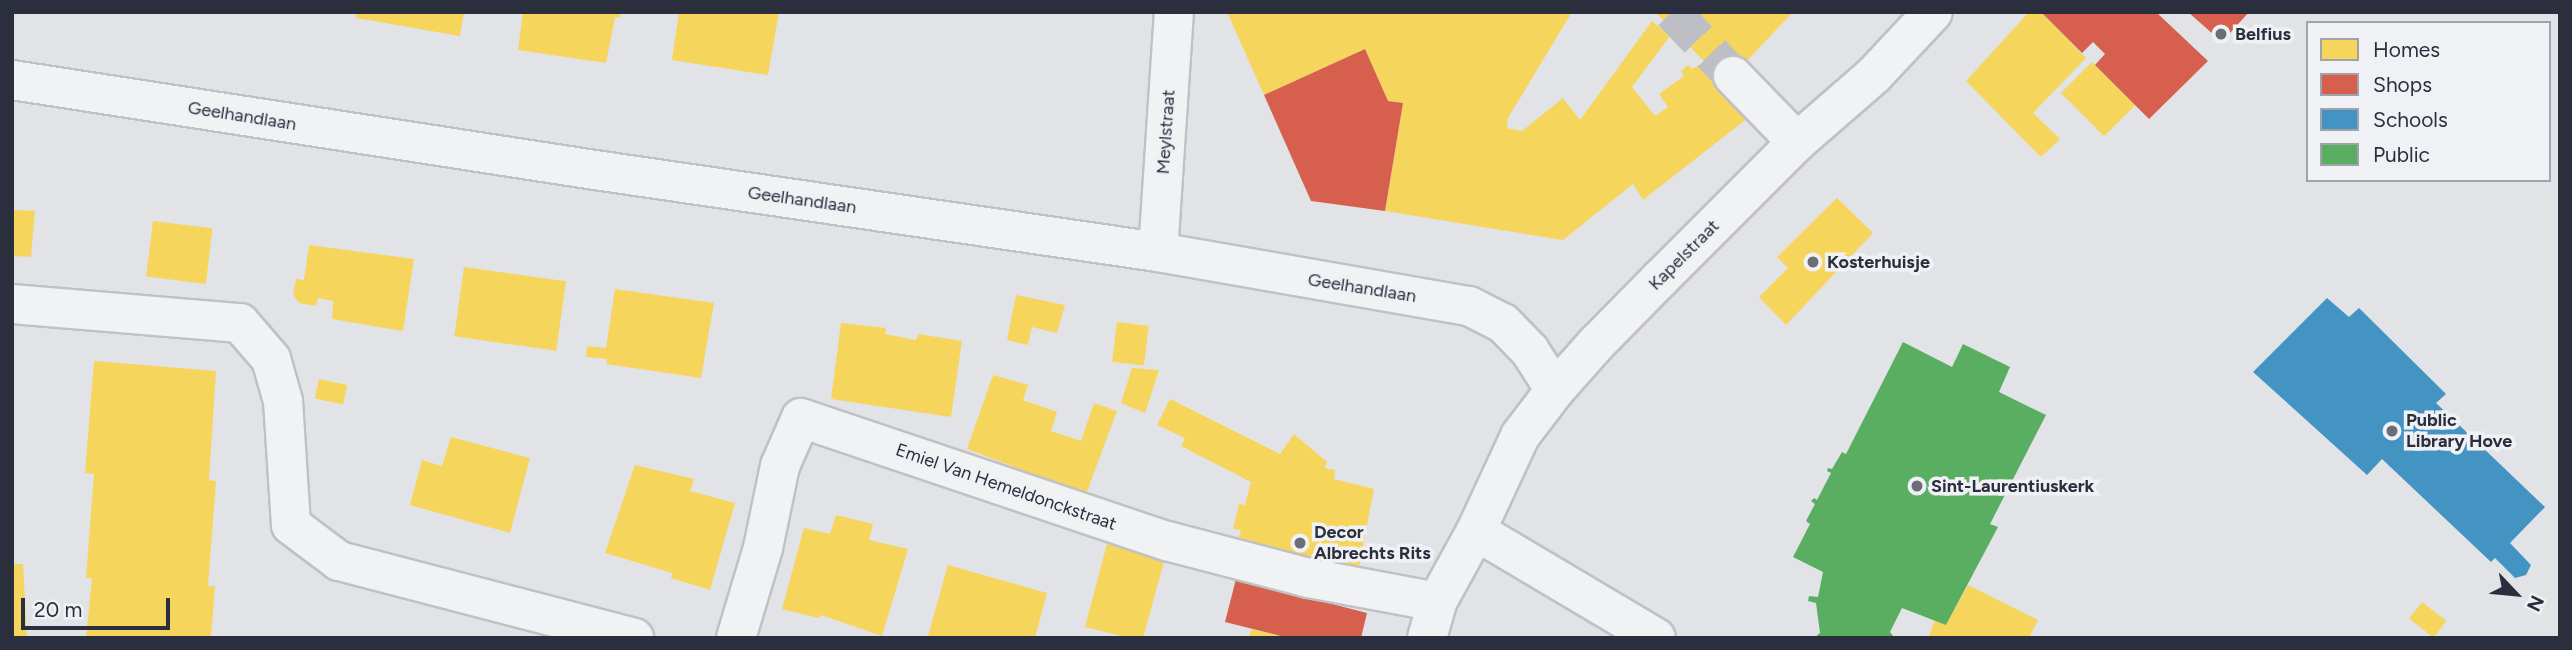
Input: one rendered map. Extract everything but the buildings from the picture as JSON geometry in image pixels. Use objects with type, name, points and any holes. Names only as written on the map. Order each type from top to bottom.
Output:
[{"type":"street","name":"Meylstraat","points":[[1158,251],[1174,12]]},
{"type":"street","name":"Kapelstraat","points":[[1432,620],[1520,436],[1555,390],[1605,334],[1797,142],[1874,75],[1933,12]]},
{"type":"street","points":[[1733,76],[1797,142]]},
{"type":"street","name":"Geelhandlaan","points":[[12,80],[595,170],[1158,251],[1469,306],[1503,323],[1530,351],[1555,390]]},
{"type":"street","points":[[12,304],[240,323],[271,359],[283,401],[291,525],[339,561],[634,638]]},
{"type":"street","name":"Emiel Van Hemeldonckstraat","points":[[736,638],[763,548],[780,466],[801,418],[1167,541],[1309,578],[1432,620]]},
{"type":"street","points":[[1476,530],[1656,638]]},
{"type":"tunnel","points":[[1672,12],[1733,76]]},
{"type":"place","name":"Belfius","points":[[2221,34]]},
{"type":"place","name":"Kosterhuisje","points":[[1813,262]]},
{"type":"place","name":"Public Library Hove","points":[[2392,431]]},
{"type":"place","name":"Sint-Laurentiuskerk","points":[[1917,486]]},
{"type":"place","name":"Decor Albrechts Rits","points":[[1300,543]]}]
